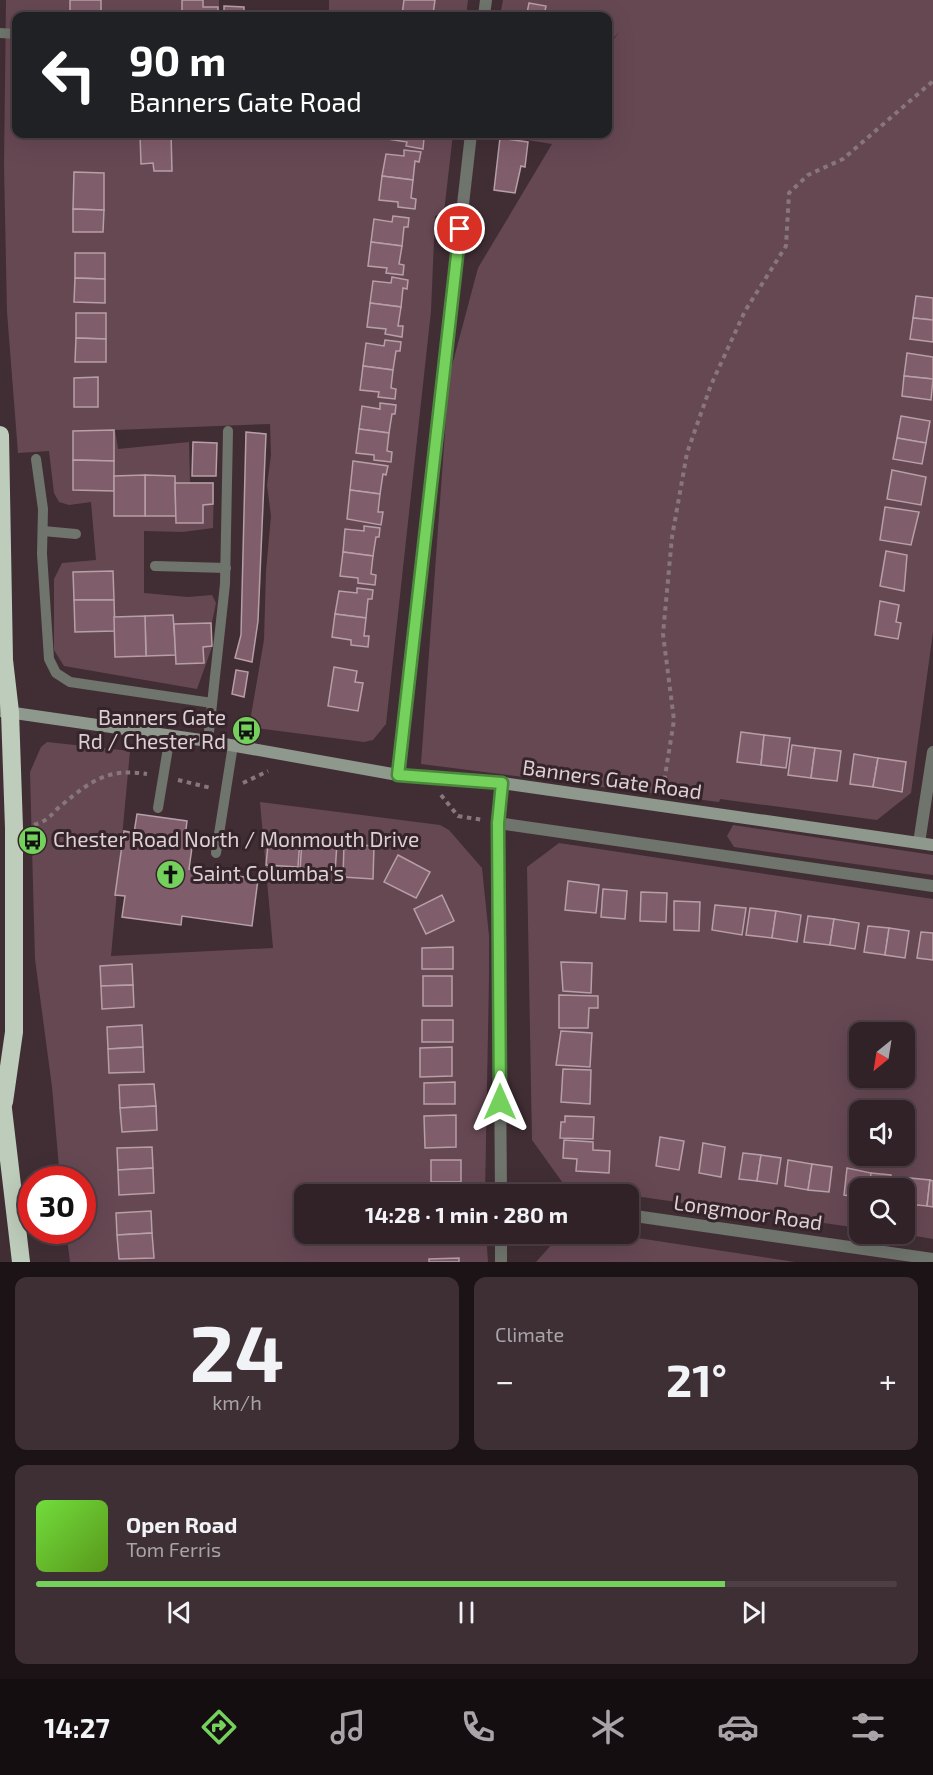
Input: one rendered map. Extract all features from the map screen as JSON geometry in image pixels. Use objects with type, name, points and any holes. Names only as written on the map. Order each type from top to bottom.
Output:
[{"type":"highway","points":[[0,435],[5,712],[14,828],[14,1032],[2,1095],[21,1262]]},
{"type":"street","points":[[398,775],[471,138]]},
{"type":"street","name":"Banners Gate Road","points":[[5,712],[233,745],[398,775],[502,783],[933,845]]},
{"type":"street","points":[[919,843],[933,752]]},
{"type":"street","points":[[501,1184],[498,823],[502,783]]},
{"type":"street","points":[[498,823],[933,886]]},
{"type":"street","name":"Longmoor Road","points":[[639,1217],[933,1259]]},
{"type":"street","points":[[501,1244],[501,1262]]},
{"type":"lane","points":[[208,741],[226,568],[228,431]]},
{"type":"lane","points":[[36,459],[43,509],[49,659],[56,673],[70,682],[212,703]]},
{"type":"lane","points":[[43,531],[76,534]]},
{"type":"lane","points":[[155,566],[226,568]]},
{"type":"lane","points":[[158,808],[170,736]]},
{"type":"lane","points":[[216,853],[233,745]]},
{"type":"path","points":[[661,807],[674,720],[663,634],[672,537],[687,453],[711,385],[745,311],[786,246],[789,193],[808,175],[843,159],[933,81]]},
{"type":"path","points":[[14,828],[50,820],[62,805],[106,774],[128,771],[162,776],[226,792],[267,771],[279,772]]},
{"type":"path","points":[[439,792],[458,816],[498,823]]},
{"type":"shaded area","points":[[6,0],[219,0],[219,12],[12,12],[12,138],[453,138],[444,212],[435,216],[431,311],[386,724],[373,740],[364,742],[249,727],[264,640],[266,571],[271,516],[267,485],[271,455],[270,424],[115,430],[118,449],[189,442],[190,482],[214,482],[213,528],[183,532],[144,531],[144,593],[188,597],[212,595],[216,603],[212,622],[212,647],[197,689],[64,666],[54,650],[54,579],[62,563],[96,560],[91,502],[69,505],[59,502],[54,493],[49,451],[18,453],[7,312],[4,165]]},
{"type":"shaded area","points":[[329,0],[468,0],[466,12],[329,12]]},
{"type":"shaded area","points":[[503,0],[933,0],[933,632],[911,793],[877,820],[421,764],[449,377],[478,268],[552,144],[515,138],[612,138],[612,42],[619,32],[612,40],[612,12],[501,12]]},
{"type":"shaded area","points":[[47,742],[130,751],[111,956],[273,948],[260,802],[440,825],[449,830],[482,868],[489,936],[485,1184],[294,1184],[294,1244],[487,1244],[488,1262],[70,1262],[68,1244],[96,1244],[96,1166],[59,1166],[52,1087],[35,959],[30,772],[41,747]]},
{"type":"shaded area","points":[[733,825],[933,855],[933,875],[734,847],[727,836]]},
{"type":"shaded area","points":[[559,843],[933,899],[933,1239],[915,1236],[915,1178],[849,1178],[849,1227],[639,1197],[639,1184],[564,1184],[532,1140],[527,867]]},
{"type":"shaded area","points":[[639,1238],[795,1262],[536,1262],[552,1244],[639,1244]]},
{"type":"building","points":[[70,0],[101,0],[101,12],[70,12]]},
{"type":"building","points":[[182,0],[203,0],[203,7],[218,7],[218,12],[182,12]]},
{"type":"building","points":[[404,0],[435,0],[433,12],[402,12]]},
{"type":"building","points":[[529,3],[546,6],[545,11],[549,12],[527,12]]},
{"type":"building","points":[[224,6],[244,7],[244,12],[224,12]]},
{"type":"building","points":[[140,138],[171,138],[172,171],[154,171],[153,163],[141,164]]},
{"type":"building","points":[[424,138],[423,149],[406,146],[407,142],[388,139]]},
{"type":"building","points":[[500,138],[528,142],[525,167],[521,166],[515,193],[494,190]]},
{"type":"building","points":[[404,150],[421,152],[419,162],[415,161],[413,180],[382,176],[386,154],[404,156]]},
{"type":"building","points":[[74,172],[104,173],[104,210],[73,209]]},
{"type":"building","points":[[382,176],[413,180],[411,198],[416,199],[415,209],[398,207],[398,202],[379,200]]},
{"type":"building","points":[[73,209],[104,210],[103,232],[73,232]]},
{"type":"building","points":[[393,216],[409,218],[408,227],[404,227],[402,246],[371,242],[374,219],[392,222]]},
{"type":"building","points":[[371,242],[402,246],[399,264],[404,265],[403,275],[386,273],[387,268],[368,266]]},
{"type":"building","points":[[75,253],[105,253],[105,279],[75,278]]},
{"type":"building","points":[[392,277],[408,280],[407,289],[403,288],[401,307],[370,303],[373,281],[391,283]]},
{"type":"building","points":[[75,278],[105,279],[105,303],[74,302]]},
{"type":"building","points":[[916,296],[933,298],[933,320],[913,318]]},
{"type":"building","points":[[370,303],[401,307],[398,326],[403,326],[402,337],[385,334],[386,329],[367,327]]},
{"type":"building","points":[[76,313],[106,313],[106,339],[76,338]]},
{"type":"building","points":[[913,318],[933,320],[933,342],[910,339]]},
{"type":"building","points":[[76,338],[106,339],[106,362],[75,362]]},
{"type":"building","points":[[385,340],[401,342],[400,351],[396,351],[393,370],[363,366],[366,343],[384,346]]},
{"type":"building","points":[[907,353],[933,357],[933,379],[904,376]]},
{"type":"building","points":[[363,366],[393,370],[391,388],[396,389],[395,399],[378,397],[379,392],[360,390]]},
{"type":"building","points":[[904,376],[933,379],[931,400],[902,396]]},
{"type":"building","points":[[98,377],[98,407],[74,407],[74,378]]},
{"type":"building","points":[[380,403],[396,405],[389,433],[359,429],[362,406],[380,409]]},
{"type":"building","points":[[901,416],[930,421],[926,443],[897,438]]},
{"type":"building","points":[[359,429],[389,433],[387,451],[392,452],[391,462],[374,460],[374,455],[356,453]]},
{"type":"building","points":[[114,430],[114,461],[73,460],[73,431]]},
{"type":"building","points":[[246,432],[266,434],[258,621],[252,662],[235,658],[241,635]]},
{"type":"building","points":[[897,438],[926,443],[922,464],[893,459]]},
{"type":"building","points":[[193,442],[217,443],[216,476],[192,476]]},
{"type":"building","points":[[73,460],[114,461],[114,491],[73,490]]},
{"type":"building","points":[[353,461],[388,466],[386,475],[383,474],[380,494],[350,490]]},
{"type":"building","points":[[892,470],[926,477],[921,505],[887,499]]},
{"type":"building","points":[[145,475],[175,476],[176,516],[145,516]]},
{"type":"building","points":[[145,475],[145,516],[114,516],[114,476]]},
{"type":"building","points":[[175,483],[213,483],[213,504],[203,505],[203,523],[176,523]]},
{"type":"building","points":[[350,490],[380,494],[378,512],[383,512],[381,525],[347,519]]},
{"type":"building","points":[[885,507],[919,512],[911,545],[880,540]]},
{"type":"building","points":[[364,526],[380,528],[373,556],[343,552],[345,529],[364,531]]},
{"type":"building","points":[[886,551],[907,555],[904,591],[880,586]]},
{"type":"building","points":[[343,552],[373,556],[371,574],[376,575],[375,585],[358,583],[358,578],[340,576]]},
{"type":"building","points":[[113,571],[114,600],[74,600],[73,572]]},
{"type":"building","points":[[357,588],[373,590],[372,599],[368,599],[366,618],[335,614],[339,591],[357,593]]},
{"type":"building","points":[[74,600],[114,600],[115,631],[75,632]]},
{"type":"building","points":[[880,601],[899,605],[896,622],[901,623],[898,639],[875,635]]},
{"type":"building","points":[[335,614],[366,618],[364,636],[369,636],[368,647],[351,645],[351,640],[332,637]]},
{"type":"building","points":[[173,615],[176,655],[146,656],[145,616]]},
{"type":"building","points":[[145,616],[146,656],[115,657],[114,617]]},
{"type":"building","points":[[211,623],[212,646],[203,647],[204,663],[176,664],[174,624]]},
{"type":"building","points":[[334,667],[357,671],[355,682],[363,683],[358,711],[328,706]]},
{"type":"building","points":[[236,670],[248,672],[244,697],[232,694]]},
{"type":"building","points":[[741,732],[764,735],[761,765],[737,762]]},
{"type":"building","points":[[764,735],[790,738],[786,768],[761,765]]},
{"type":"building","points":[[792,745],[815,748],[811,778],[788,775]]},
{"type":"building","points":[[815,748],[841,751],[837,781],[811,778]]},
{"type":"building","points":[[854,754],[878,758],[873,787],[850,784]]},
{"type":"building","points":[[878,758],[906,762],[902,792],[873,787]]},
{"type":"building","name":"Saint Columba's","points":[[137,814],[187,821],[185,838],[193,840],[189,869],[258,879],[252,926],[182,916],[181,925],[122,917],[125,896],[115,895],[124,831],[134,833]]},
{"type":"building","points":[[269,834],[300,839],[298,867],[266,865]]},
{"type":"building","points":[[302,840],[337,843],[335,873],[300,870]]},
{"type":"building","points":[[344,844],[374,846],[373,879],[343,877]]},
{"type":"building","points":[[398,855],[430,872],[416,898],[384,882]]},
{"type":"building","points":[[568,881],[599,885],[596,913],[565,910]]},
{"type":"building","points":[[603,889],[627,891],[625,919],[601,917]]},
{"type":"building","points":[[641,892],[667,893],[666,922],[640,921]]},
{"type":"building","points":[[442,895],[454,921],[426,934],[414,909]]},
{"type":"building","points":[[674,901],[700,902],[699,931],[674,930]]},
{"type":"building","points":[[715,905],[746,908],[742,935],[712,930]]},
{"type":"building","points":[[750,908],[776,911],[772,938],[746,935]]},
{"type":"building","points":[[776,911],[801,915],[797,942],[772,938]]},
{"type":"building","points":[[808,916],[834,919],[830,945],[804,942]]},
{"type":"building","points":[[834,919],[859,923],[855,949],[830,945]]},
{"type":"building","points":[[868,926],[889,928],[885,955],[864,952]]},
{"type":"building","points":[[889,928],[909,931],[905,958],[885,955]]},
{"type":"building","points":[[921,932],[933,933],[933,960],[917,958]]},
{"type":"building","points":[[453,947],[453,969],[422,969],[422,948]]},
{"type":"building","points":[[561,962],[592,963],[591,993],[563,991]]},
{"type":"building","points":[[132,964],[133,985],[101,986],[100,966]]},
{"type":"building","points":[[423,976],[452,976],[452,1006],[423,1006]]},
{"type":"building","points":[[133,985],[134,1007],[102,1009],[101,986]]},
{"type":"building","points":[[559,995],[598,996],[598,1008],[589,1008],[588,1028],[559,1028]]},
{"type":"building","points":[[422,1020],[453,1020],[453,1042],[422,1042]]},
{"type":"building","points":[[142,1025],[143,1047],[108,1049],[107,1027]]},
{"type":"building","points":[[561,1031],[592,1033],[590,1067],[556,1065]]},
{"type":"building","points":[[143,1047],[144,1072],[109,1073],[108,1049]]},
{"type":"building","points":[[452,1047],[452,1076],[420,1077],[420,1048]]},
{"type":"building","points":[[563,1069],[591,1070],[590,1104],[561,1102]]},
{"type":"building","points":[[455,1082],[455,1104],[424,1104],[424,1083]]},
{"type":"building","points":[[154,1084],[156,1106],[120,1108],[119,1085]]},
{"type":"building","points":[[156,1106],[157,1130],[122,1132],[120,1108]]},
{"type":"building","points":[[456,1115],[456,1147],[425,1148],[424,1116]]},
{"type":"building","points":[[565,1116],[594,1117],[593,1139],[560,1138],[561,1122],[565,1122]]},
{"type":"building","points":[[660,1137],[684,1141],[679,1170],[656,1166]]},
{"type":"building","points":[[564,1140],[593,1142],[593,1150],[610,1151],[609,1173],[576,1171],[577,1159],[563,1158]]},
{"type":"building","points":[[703,1143],[725,1147],[721,1177],[699,1173]]},
{"type":"building","points":[[152,1147],[153,1168],[118,1170],[117,1148]]},
{"type":"building","points":[[743,1153],[761,1155],[757,1181],[739,1179]]},
{"type":"building","points":[[761,1155],[781,1158],[777,1184],[757,1181]]},
{"type":"building","points":[[431,1160],[461,1160],[461,1182],[431,1182]]},
{"type":"building","points":[[788,1160],[812,1164],[808,1190],[785,1186]]},
{"type":"building","points":[[812,1164],[832,1167],[829,1192],[808,1190]]},
{"type":"building","points":[[153,1168],[154,1193],[119,1195],[118,1170]]},
{"type":"building","points":[[847,1168],[871,1173],[870,1178],[849,1178],[849,1196],[844,1195]]},
{"type":"building","points":[[871,1173],[891,1175],[891,1178],[870,1178]]},
{"type":"building","points":[[915,1178],[930,1180],[927,1206],[915,1205]]},
{"type":"building","points":[[930,1180],[933,1181],[933,1207],[927,1206]]},
{"type":"building","points":[[151,1211],[152,1233],[117,1235],[116,1213]]},
{"type":"building","points":[[152,1233],[154,1258],[119,1259],[117,1235]]},
{"type":"building","points":[[432,1244],[462,1244],[462,1245]]},
{"type":"building","points":[[459,1258],[459,1262],[429,1262],[429,1259]]},
{"type":"place","name":"Banners Gate Rd / Chester Rd","points":[[247,730]]},
{"type":"place","name":"Chester Road North / Monmouth Drive","points":[[32,840]]},
{"type":"place","name":"Saint Columba's","points":[[171,874]]},
{"type":"route","points":[[460,229],[398,775],[502,783],[498,823],[500,1102]]}]
